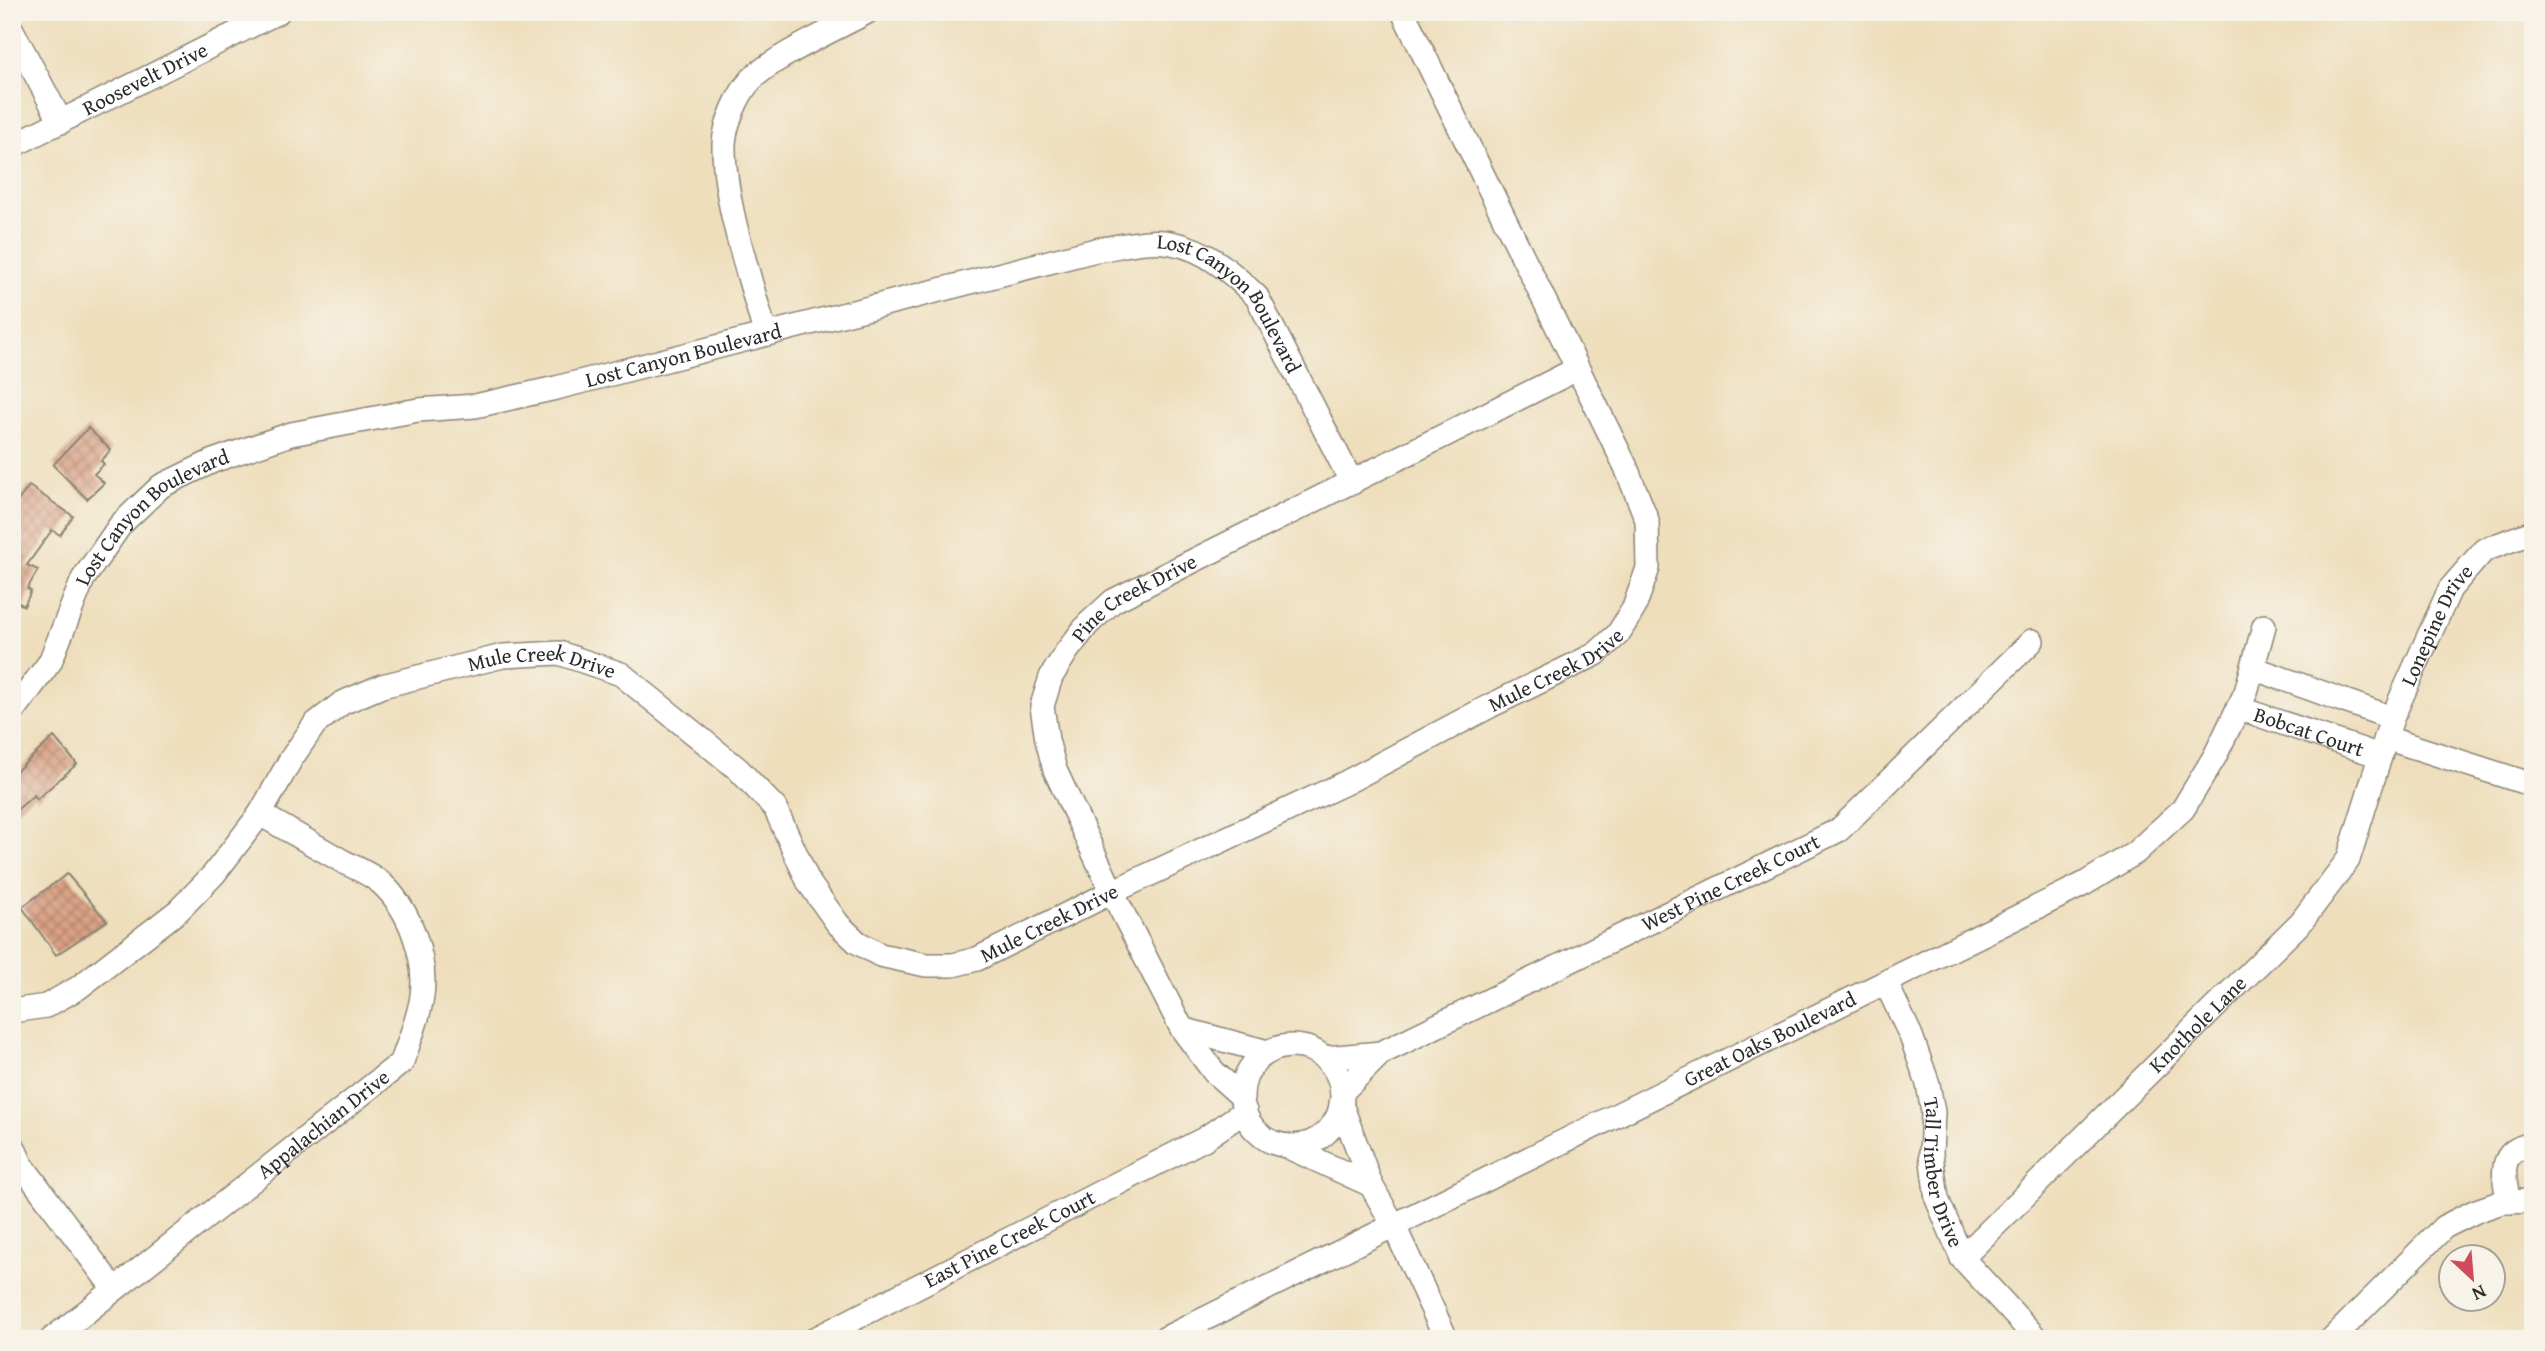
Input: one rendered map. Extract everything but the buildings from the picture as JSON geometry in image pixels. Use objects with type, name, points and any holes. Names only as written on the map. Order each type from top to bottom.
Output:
[{"type":"street","name":"Roosevelt Drive","points":[[12,146],[278,12]]},
{"type":"street","points":[[765,333],[729,194],[724,142],[737,99],[752,79],[772,64],[867,12]]},
{"type":"street","name":"Mule Creek Drive","points":[[12,1011],[46,1006],[78,988],[178,911],[214,874],[260,814],[291,759],[315,724],[342,703],[383,686],[503,656],[559,653],[621,674],[738,769],[775,808],[809,883],[838,924],[857,942],[880,955],[926,965],[953,965],[977,960],[1111,892],[1345,783],[1490,706],[1596,654],[1618,634],[1634,608],[1648,568],[1647,520],[1625,465],[1403,12]]},
{"type":"street","points":[[12,30],[61,122]]},
{"type":"street","name":"Lost Canyon Boulevard","points":[[12,713],[50,662],[83,579],[121,524],[161,486],[213,461],[291,435],[418,410],[475,406],[569,384],[1096,250],[1170,242],[1210,257],[1235,276],[1257,297],[1352,483]]},
{"type":"street","name":"Pine Creek Drive","points":[[1243,1104],[1214,1072],[1182,1029],[1111,892],[1055,770],[1042,706],[1051,677],[1088,624],[1113,601],[1577,369]]},
{"type":"street","name":"Lonepine Drive","points":[[2386,737],[2450,589],[2484,550],[2533,532]]},
{"type":"street","name":"Great Oaks Boulevard","points":[[1164,1339],[2084,884],[2135,853],[2183,808],[2215,756],[2238,708],[2253,668],[2264,626]]},
{"type":"street","name":"West Pine Creek Court","points":[[1325,1058],[1381,1053],[1839,830],[2032,641]]},
{"type":"street","name":"Bobcat Court","points":[[2253,668],[2386,737]]},
{"type":"street","name":"Bobcat Court","points":[[2238,708],[2386,737],[2533,785]]},
{"type":"street","name":"Knothole Lane","points":[[1962,1258],[2301,922],[2348,860],[2386,737]]},
{"type":"street","name":"Appalachian Drive","points":[[52,1339],[402,1062],[418,1013],[423,973],[418,948],[397,901],[380,882],[260,814]]},
{"type":"street","name":"Tall Timber Drive","points":[[1886,983],[1911,1035],[1928,1084],[1933,1112],[1931,1154],[1937,1199],[1962,1258],[2037,1339]]},
{"type":"street","points":[[1182,1029],[1268,1052]]},
{"type":"street","points":[[1371,1185],[1275,1142],[1254,1129],[1243,1104],[1247,1074],[1256,1061],[1268,1052],[1297,1046],[1312,1050],[1334,1068],[1371,1185],[1394,1226],[1444,1339]]},
{"type":"street","name":"West Pine Creek Court","points":[[1342,1098],[1381,1053]]},
{"type":"street","points":[[1275,1142],[1301,1145],[1316,1140],[1328,1131],[1337,1118],[1342,1098]]},
{"type":"street","name":"East Pine Creek Court","points":[[816,1339],[1204,1139],[1243,1104]]},
{"type":"street","name":"East Pine Creek Court","points":[[1204,1139],[1275,1142]]},
{"type":"street","points":[[12,1144],[21,1164],[114,1289]]},
{"type":"street","points":[[2509,1202],[2504,1166],[2510,1154],[2521,1146],[2533,1144]]},
{"type":"street","points":[[2332,1339],[2444,1227],[2502,1202],[2533,1201]]}]
